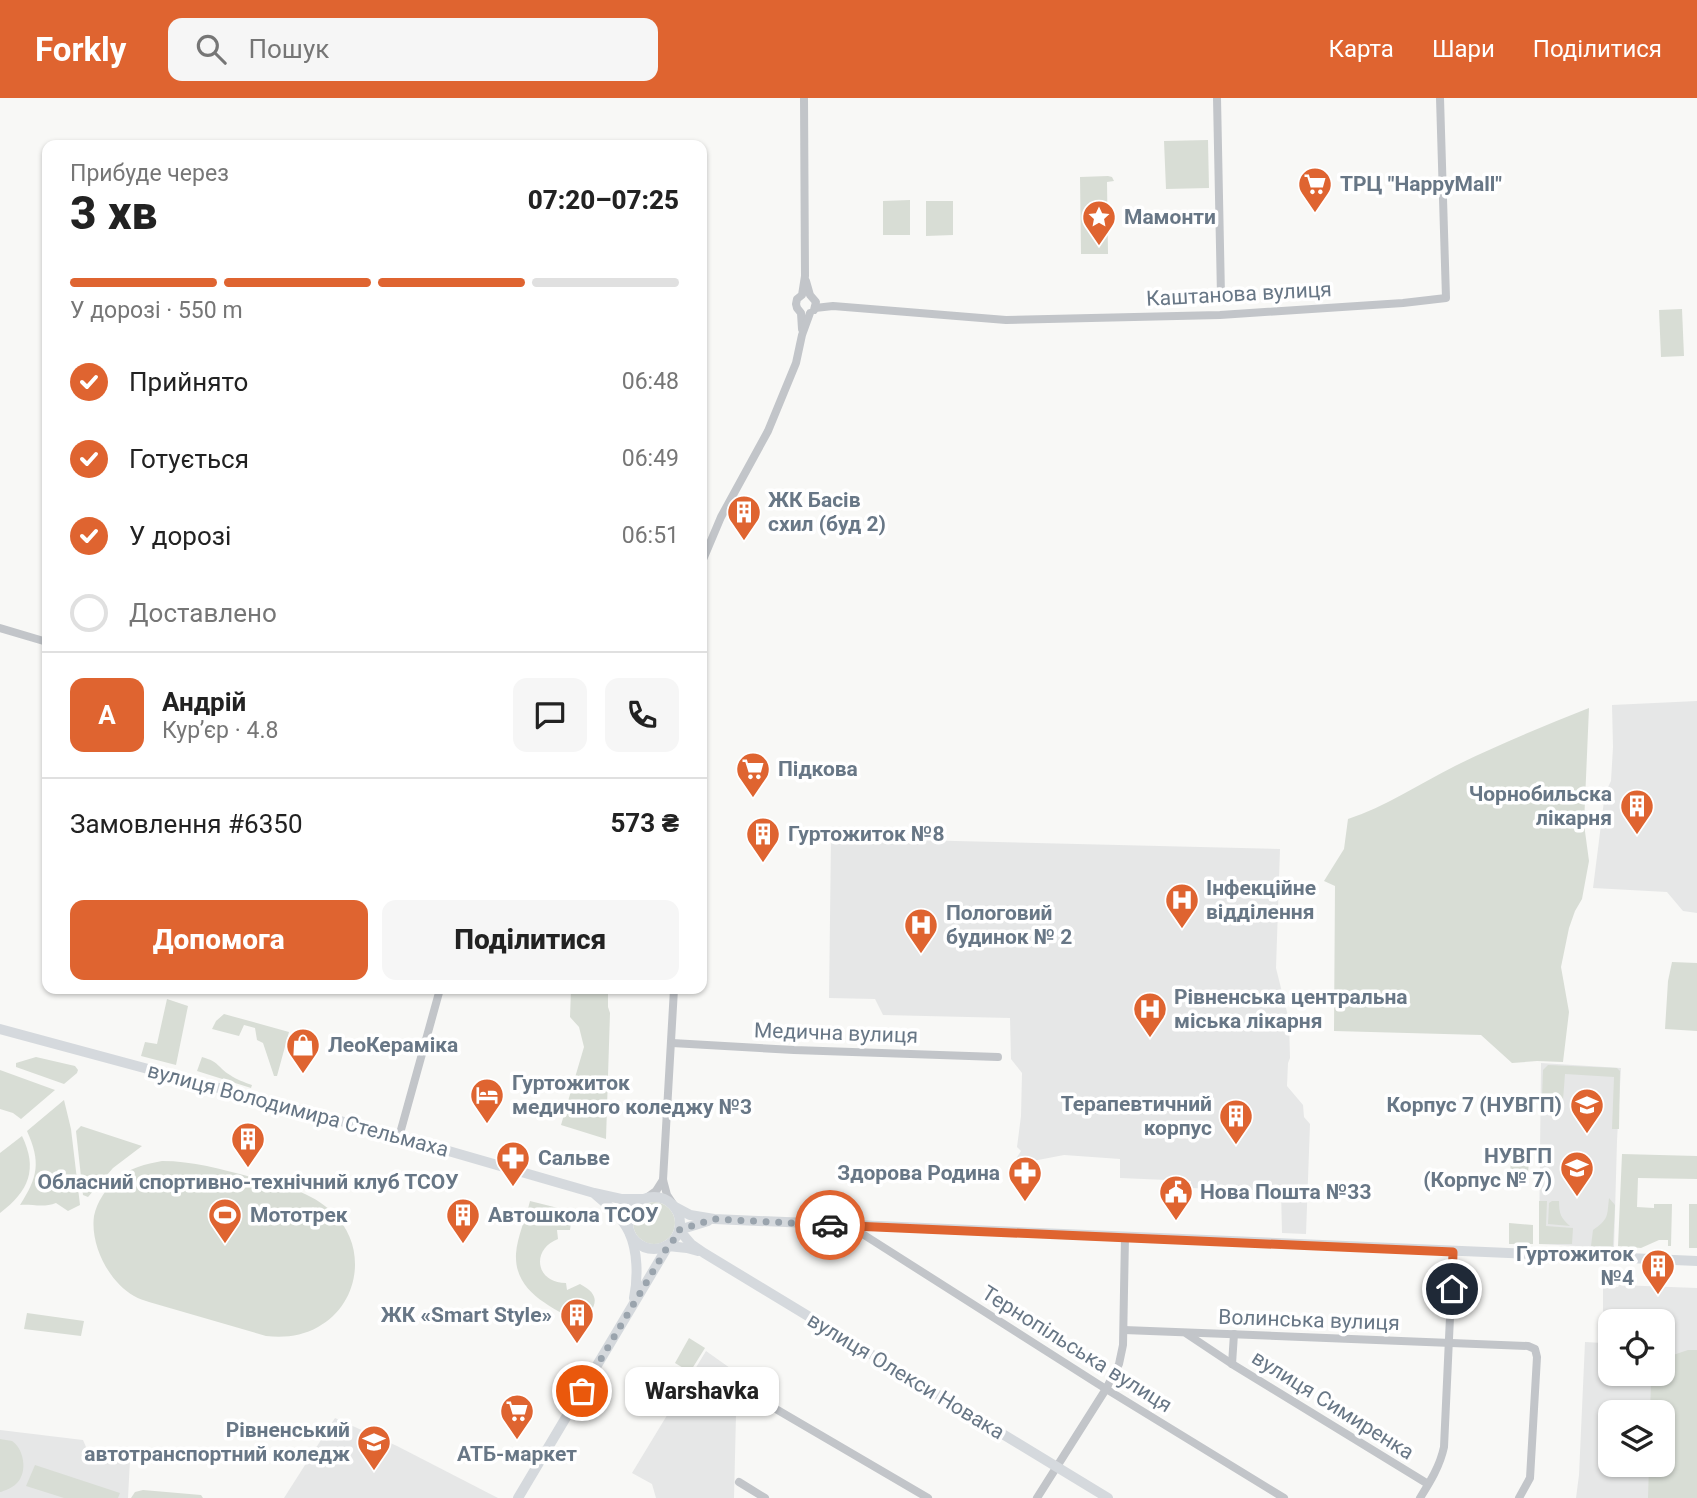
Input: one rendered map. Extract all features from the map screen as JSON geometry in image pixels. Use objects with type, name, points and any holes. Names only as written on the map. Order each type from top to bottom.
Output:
[{"type":"main road","name":"вулиця Володимира Стельмаха","points":[[0,1029],[399,1136],[594,1193],[621,1199],[645,1199]]},
{"type":"main road","name":"вулиця Володимира Стельмаха","points":[[594,1193],[614,1210],[629,1233]]},
{"type":"main road","points":[[633,1305],[636,1262],[629,1233],[629,1217],[638,1203],[652,1197],[664,1199],[690,1215],[714,1219],[1697,1261]]},
{"type":"main road","points":[[518,1498],[668,1246],[677,1236],[680,1218],[675,1207]]},
{"type":"main road","points":[[679,1230],[714,1219]]},
{"type":"main road","name":"вулиця Олекси Новака","points":[[679,1230],[691,1244],[704,1253],[1108,1498]]},
{"type":"main road","points":[[629,1233],[639,1245],[646,1248],[661,1249],[668,1246]]},
{"type":"main road","name":"вулиця Олекси Новака","points":[[668,1246],[704,1253]]},
{"type":"street","points":[[707,550],[721,517],[768,431],[796,363],[809,304],[804,276],[804,98]]},
{"type":"street","points":[[1217,98],[1221,296]]},
{"type":"street","name":"Каштанова вулиця","points":[[809,304],[1006,320],[1220,315],[1446,298],[1440,98]]},
{"type":"street","points":[[0,628],[42,641]]},
{"type":"street","points":[[399,1136],[439,994]]},
{"type":"street","points":[[674,994],[663,1180],[667,1195],[675,1207]]},
{"type":"street","name":"Медична вулиця","points":[[672,1043],[998,1057]]},
{"type":"street","points":[[645,1199],[656,1191],[663,1180]]},
{"type":"street","name":"Тернопільська вулиця","points":[[854,1226],[1105,1389],[1283,1498]]},
{"type":"street","points":[[1037,1498],[1119,1364],[1124,1330],[1125,1237]]},
{"type":"street","points":[[1420,1498],[1444,1447],[1453,1252]]},
{"type":"street","name":"Волинська вулиця","points":[[1124,1330],[1528,1346],[1535,1349],[1537,1357],[1530,1478],[1519,1498]]},
{"type":"street","name":"вулиця Симиренка","points":[[1184,1332],[1428,1484]]},
{"type":"street","points":[[1232,1364],[1234,1334]]},
{"type":"street","points":[[740,1388],[928,1498]]},
{"type":"street","points":[[739,1482],[765,1498]]},
{"type":"shaded area","points":[[1208,140],[1209,188],[1166,189],[1164,141]]},
{"type":"shaded area","points":[[1108,176],[1114,181],[1107,182],[1108,254],[1081,254],[1080,177]]},
{"type":"shaded area","points":[[910,200],[910,235],[883,235],[883,201]]},
{"type":"shaded area","points":[[926,201],[953,201],[953,235],[926,236]]},
{"type":"shaded area","points":[[1682,309],[1684,356],[1661,357],[1659,310]]},
{"type":"shaded area","points":[[1697,701],[1697,913],[1683,911],[1667,892],[1593,888],[1605,793],[1611,781],[1612,705]]},
{"type":"shaded area","points":[[1589,708],[1584,824],[1589,861],[1582,899],[1569,928],[1561,967],[1569,1012],[1563,1062],[1512,1063],[1481,1035],[1334,1031],[1335,886],[1324,881],[1344,849],[1348,819],[1389,802],[1488,750]]},
{"type":"shaded area","name":"Рівненська центральна міська лікарня","points":[[831,838],[1280,849],[1276,968],[1289,1020],[1290,1058],[1287,1086],[1303,1105],[1304,1117],[1310,1124],[1306,1234],[1282,1233],[1281,1191],[1191,1188],[1191,1181],[1120,1178],[1120,1159],[1064,1155],[1012,1165],[1021,1151],[1017,1147],[1022,1073],[1011,1059],[1010,1018],[883,1015],[875,999],[829,998]]},
{"type":"shaded area","points":[[1672,962],[1697,963],[1697,1031],[1665,1029]]},
{"type":"shaded area","points":[[571,994],[608,994],[610,1013],[606,1139],[561,1125],[584,1047],[579,1027],[570,1017]]},
{"type":"shaded area","points":[[167,999],[188,1006],[176,1065],[141,1056],[145,1042],[157,1044]]},
{"type":"shaded area","points":[[224,1014],[289,1032],[277,1076],[274,1076],[263,1043],[257,1040],[255,1028],[244,1025],[239,1036],[212,1029]]},
{"type":"shaded area","points":[[36,1057],[75,1066],[77,1073],[64,1084],[16,1067],[16,1063]]},
{"type":"shaded area","points":[[202,1057],[235,1078],[252,1085],[251,1088],[197,1071]]},
{"type":"shaded area","name":"НУВГП (Корпус № 7)","points":[[1541,1063],[1621,1068],[1614,1248],[1539,1244]]},
{"type":"shaded area","points":[[1548,1065],[1617,1068],[1620,1071],[1619,1129],[1612,1129],[1614,1077],[1565,1074],[1563,1100],[1542,1098],[1543,1070]]},
{"type":"shaded area","points":[[0,1070],[55,1090],[21,1119],[0,1109]]},
{"type":"shaded area","points":[[64,1100],[71,1129],[80,1205],[68,1211],[56,1203],[43,1206],[20,1205],[31,1186],[36,1161],[27,1131]]},
{"type":"shaded area","points":[[81,1126],[142,1146],[113,1168],[88,1197],[83,1195],[76,1131]]},
{"type":"shaded area","points":[[22,1136],[29,1159],[28,1179],[18,1196],[0,1213],[0,1153]]},
{"type":"shaded area","points":[[1622,1154],[1697,1156],[1697,1179],[1638,1178],[1637,1207],[1654,1208],[1654,1204],[1672,1204],[1671,1246],[1668,1246],[1668,1240],[1659,1240],[1641,1248],[1618,1246]]},
{"type":"shaded area","points":[[1511,1158],[1529,1158],[1528,1175],[1510,1174]]},
{"type":"shaded area","name":"Мототрек","points":[[162,1161],[207,1166],[273,1183],[315,1199],[333,1213],[344,1226],[355,1258],[350,1290],[332,1317],[312,1330],[293,1336],[273,1337],[149,1302],[125,1290],[109,1272],[98,1250],[94,1227],[95,1211],[106,1191],[122,1175],[138,1167]]},
{"type":"shaded area","points":[[1609,1198],[1615,1205],[1613,1245],[1591,1246],[1593,1230],[1606,1217]]},
{"type":"shaded area","points":[[530,1201],[562,1209],[570,1216],[570,1230],[557,1230],[558,1239],[544,1250],[540,1265],[548,1278],[566,1283],[567,1290],[580,1284],[592,1293],[595,1302],[583,1325],[538,1298],[522,1280],[517,1268],[516,1254]]},
{"type":"shaded area","points":[[1539,1201],[1547,1201],[1546,1226],[1573,1228],[1572,1244],[1539,1244]]},
{"type":"shaded area","points":[[1559,1201],[1561,1215],[1570,1226],[1548,1224],[1549,1203]]},
{"type":"shaded area","points":[[654,1202],[669,1208],[675,1223],[669,1238],[654,1244],[639,1238],[633,1223],[639,1208]]},
{"type":"shaded area","points":[[1689,1204],[1697,1204],[1697,1248],[1689,1248]]},
{"type":"shaded area","points":[[1509,1223],[1533,1225],[1533,1244],[1509,1244]]},
{"type":"shaded area","points":[[1619,1285],[1697,1288],[1697,1498],[1576,1498],[1585,1342],[1598,1343],[1598,1386],[1675,1386],[1675,1309],[1603,1309],[1603,1287]]},
{"type":"shaded area","points":[[27,1313],[84,1321],[81,1336],[24,1329]]},
{"type":"shaded area","points":[[689,1338],[705,1348],[690,1372],[675,1363]]},
{"type":"shaded area","points":[[1697,1350],[1697,1498],[1648,1498],[1649,1477],[1675,1477],[1675,1400],[1650,1400],[1651,1386],[1675,1386],[1675,1354]]},
{"type":"shaded area","points":[[706,1351],[737,1373],[734,1498],[656,1498],[652,1484],[632,1473]]},
{"type":"shaded area","name":"Рівненський автотранспортний коледж","points":[[335,1418],[397,1446],[498,1498],[284,1498]]},
{"type":"shaded area","points":[[0,1430],[83,1440],[89,1454],[130,1460],[128,1498],[0,1498]]},
{"type":"shaded area","points":[[0,1439],[16,1444],[23,1464],[18,1481],[1,1492],[0,1492]]},
{"type":"shaded area","points":[[35,1465],[120,1493],[118,1498],[64,1498],[26,1486]]},
{"type":"shaded area","points":[[143,1490],[201,1495],[203,1498],[131,1498],[135,1492]]},
{"type":"way so far","points":[[582,1391],[679,1230],[714,1219],[830,1225]]},
{"type":"place","name":"ТРЦ \"HappyMall\"","points":[[1315,214]]},
{"type":"place","name":"Мамонти","points":[[1099,247]]},
{"type":"place","name":"ЖК Басів схил (буд 2)","points":[[744,542]]},
{"type":"place","name":"Підкова","points":[[753,799]]},
{"type":"place","name":"Чорнобильска лікарня","points":[[1637,836]]},
{"type":"place","name":"Гуртожиток №8","points":[[763,864]]},
{"type":"place","name":"Інфекційне відділення","points":[[1182,930]]},
{"type":"place","name":"Пологовий будинок № 2","points":[[921,955]]},
{"type":"place","name":"Рівненська центральна міська лікарня","points":[[1150,1039]]},
{"type":"place","name":"ЛеоКерамiка","points":[[303,1075]]},
{"type":"place","name":"Гуртожиток медичного коледжу №3","points":[[487,1125]]},
{"type":"place","name":"Корпус 7 (НУВГП)","points":[[1587,1135]]},
{"type":"place","name":"Терапевтичний корпус","points":[[1236,1146]]},
{"type":"place","name":"Обласний спортивно-технічний клуб ТСОУ","points":[[248,1169]]},
{"type":"place","name":"Сальве","points":[[513,1188]]},
{"type":"place","name":"НУВГП (Корпус № 7)","points":[[1577,1198]]},
{"type":"place","name":"Здорова Родина","points":[[1025,1203]]},
{"type":"place","name":"Нова Пошта №33","points":[[1176,1222]]},
{"type":"place","name":"Мототрек","points":[[225,1245]]},
{"type":"place","name":"Автошкола ТСОУ","points":[[463,1245]]},
{"type":"place","name":"Гуртожиток №4","points":[[1658,1296]]},
{"type":"place","name":"ЖК «Smart Style»","points":[[577,1345]]},
{"type":"place","name":"Warshavka","points":[[582,1391]]},
{"type":"place","name":"АТБ-маркет","points":[[517,1441]]},
{"type":"place","name":"Рівненський автотранспортний коледж","points":[[374,1472]]},
{"type":"route","points":[[830,1225],[1453,1252],[1452,1289]]}]
